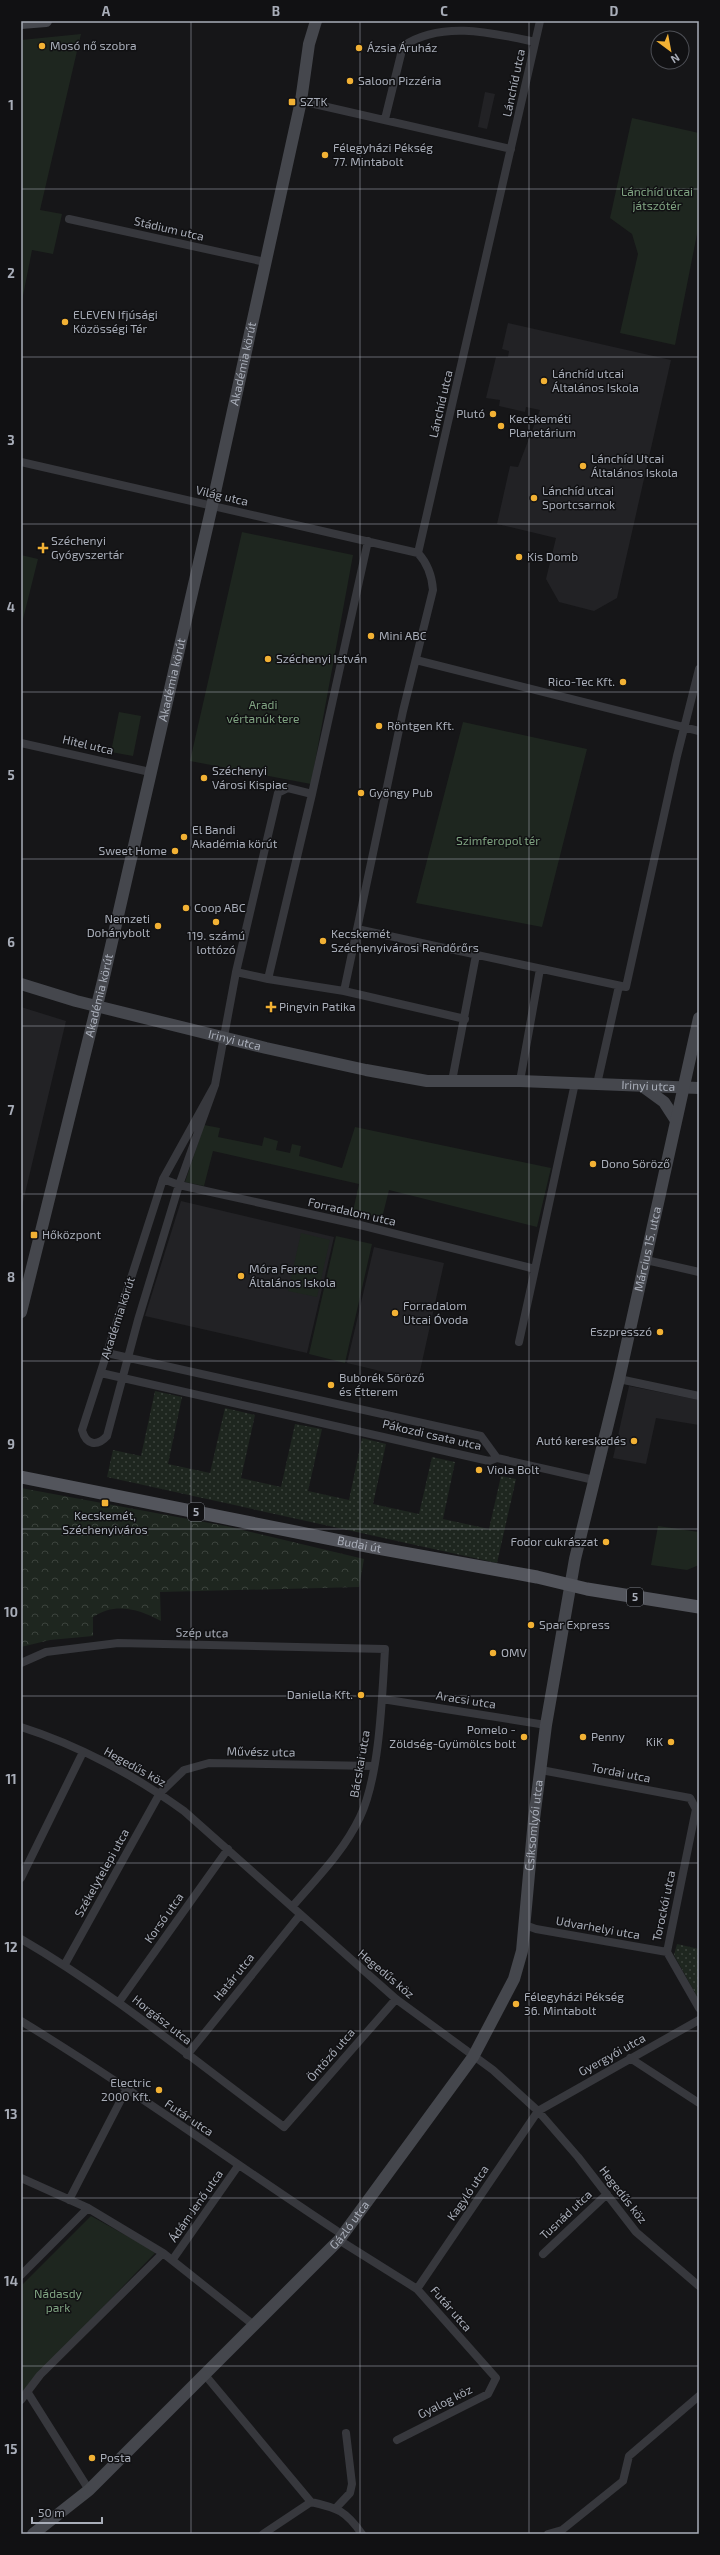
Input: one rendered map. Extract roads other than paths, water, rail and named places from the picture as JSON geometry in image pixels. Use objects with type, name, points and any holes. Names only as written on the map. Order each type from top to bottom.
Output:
[{"type":"main road","name":"Budai út","points":[[21,1477],[570,1585],[699,1607]]},
{"type":"street","points":[[21,23],[46,21]]},
{"type":"street","name":"Akadémia körút","points":[[307,21],[309,44]]},
{"type":"street","name":"Akadémia körút","points":[[21,1312],[97,1006],[212,506],[300,101],[309,44],[316,21]]},
{"type":"street","name":"Lánchíd utca","points":[[418,553],[540,21]]},
{"type":"street","points":[[385,119],[403,46],[414,38],[467,31],[487,31],[535,42]]},
{"type":"street","points":[[300,101],[385,119],[511,150]]},
{"type":"street","name":"Stádium utca","points":[[69,219],[264,262]]},
{"type":"street","name":"Világ utca","points":[[21,462],[418,553]]},
{"type":"street","points":[[268,979],[312,794],[368,541]]},
{"type":"street","points":[[344,991],[416,660],[433,590],[432,576],[418,553]]},
{"type":"street","points":[[416,660],[699,731]]},
{"type":"street","points":[[357,929],[626,987],[683,728],[699,669]]},
{"type":"street","name":"Hitel utca","points":[[21,743],[150,772]]},
{"type":"street","points":[[215,1085],[236,972],[278,793],[288,788],[312,794]]},
{"type":"street","points":[[452,1081],[476,955]]},
{"type":"street","points":[[520,1081],[540,969]]},
{"type":"street","points":[[236,972],[268,979],[344,991],[465,1018]]},
{"type":"street","name":"Irinyi utca","points":[[21,984],[97,1006],[223,1037],[366,1070],[427,1081],[520,1081],[699,1088]]},
{"type":"street","points":[[597,1084],[619,986]]},
{"type":"street","name":"Március 15. utca","points":[[570,1585],[619,1379],[699,1018]]},
{"type":"street","points":[[519,1342],[575,1083]]},
{"type":"street","name":"Akadémia körút","points":[[215,1085],[179,1185],[138,1320],[107,1436],[99,1444],[92,1444],[87,1441],[82,1430],[163,1178],[215,1085]]},
{"type":"street","points":[[641,1086],[664,1102],[676,1119]]},
{"type":"street","name":"Forradalom utca","points":[[163,1178],[179,1185],[360,1226],[535,1269]]},
{"type":"street","points":[[646,1260],[699,1272]]},
{"type":"street","name":"Pákozdi csata utca","points":[[101,1373],[489,1460],[497,1458],[481,1436],[107,1353]]},
{"type":"street","points":[[619,1379],[699,1396]]},
{"type":"street","points":[[497,1458],[594,1480]]},
{"type":"street","name":"Csíksomlyói utca","points":[[473,2057],[514,1979],[520,1962],[546,1725],[570,1585]]},
{"type":"street","name":"Szép utca","points":[[21,1662],[46,1652],[118,1643],[385,1648]]},
{"type":"street","name":"Bácskai utca","points":[[292,1907],[339,1852],[365,1804],[373,1766],[382,1699],[385,1648]]},
{"type":"street","name":"Aracsi utca","points":[[382,1699],[546,1725]]},
{"type":"street","name":"Hegedűs köz","points":[[21,1727],[83,1752],[160,1793],[228,1849],[396,1999],[473,2057],[493,2070],[538,2111],[607,2194],[636,2232],[699,2286]]},
{"type":"street","points":[[21,1878],[83,1752]]},
{"type":"street","name":"Művész utca","points":[[160,1793],[184,1770],[209,1763],[373,1766]]},
{"type":"street","name":"Tordai utca","points":[[541,1770],[690,1798],[694,1803]]},
{"type":"street","name":"Székelytelepi utca","points":[[64,1964],[160,1793]]},
{"type":"street","name":"Torockói utca","points":[[694,1803],[696,1810],[667,1952],[699,2008]]},
{"type":"street","name":"Korsó utca","points":[[120,2002],[228,1849]]},
{"type":"street","name":"Határ utca","points":[[186,2055],[300,1914]]},
{"type":"street","name":"Udvarhelyi utca","points":[[525,1925],[536,1930],[667,1952]]},
{"type":"street","name":"Horgász utca","points":[[21,1938],[64,1964],[120,2002],[186,2055],[284,2127]]},
{"type":"street","name":"Öntöző utca","points":[[284,2127],[396,1999]]},
{"type":"street","name":"Gyergyói utca","points":[[538,2111],[699,2020]]},
{"type":"street","name":"Futár utca","points":[[21,2021],[126,2090],[417,2289],[496,2378]]},
{"type":"street","name":"Gázló utca","points":[[32,2534],[89,2490],[341,2238],[473,2057]]},
{"type":"street","points":[[630,2058],[699,2103]]},
{"type":"street","points":[[69,2200],[126,2090]]},
{"type":"street","name":"Kagyló utca","points":[[417,2289],[538,2111]]},
{"type":"street","name":"Ádám Jenő utca","points":[[173,2259],[238,2166]]},
{"type":"street","points":[[21,2178],[88,2208],[173,2259],[254,2326]]},
{"type":"street","name":"Tusnád utca","points":[[542,2254],[607,2194]]},
{"type":"street","points":[[21,2276],[88,2208]]},
{"type":"street","points":[[21,2400],[28,2393],[40,2375],[163,2253]]},
{"type":"street","points":[[205,2375],[311,2502],[336,2508],[352,2519],[362,2534]]},
{"type":"street","name":"Gyalog köz","points":[[397,2440],[488,2394],[496,2378]]},
{"type":"street","points":[[28,2393],[89,2490]]},
{"type":"street","points":[[548,2534],[562,2530],[623,2481],[629,2456],[699,2396]]},
{"type":"street","points":[[336,2508],[350,2493],[352,2484],[346,2433]]},
{"type":"street","points":[[263,2534],[311,2502]]},
{"type":"place","name":"Mosó nő szobra","points":[[42,46]]},
{"type":"place","name":"Ázsia Áruház","points":[[359,48]]},
{"type":"place","name":"Saloon Pizzéria","points":[[350,81]]},
{"type":"place","name":"SZTK","points":[[292,102]]},
{"type":"place","name":"Félegyházi Pékség 77. Mintabolt","points":[[325,155]]},
{"type":"place","name":"ELEVEN Ifjúsági Közösségi Tér","points":[[65,322]]},
{"type":"place","name":"Lánchíd utcai Általános Iskola","points":[[544,381]]},
{"type":"place","name":"Plutó","points":[[493,414]]},
{"type":"place","name":"Kecskeméti Planetárium","points":[[501,426]]},
{"type":"place","name":"Lánchíd Utcai Általános Iskola","points":[[583,466]]},
{"type":"place","name":"Lánchíd utcai Sportcsarnok","points":[[534,498]]},
{"type":"place","name":"Széchenyi Gyógyszertár","points":[[43,548]]},
{"type":"place","name":"Kis Domb","points":[[519,557]]},
{"type":"place","name":"Mini ABC","points":[[371,636]]},
{"type":"place","name":"Széchenyi István","points":[[268,659]]},
{"type":"place","name":"Rico-Tec Kft.","points":[[623,682]]},
{"type":"place","name":"Röntgen Kft.","points":[[379,726]]},
{"type":"place","name":"Széchenyi Városi Kispiac","points":[[204,778]]},
{"type":"place","name":"Gyöngy Pub","points":[[361,793]]},
{"type":"place","name":"El Bandi Akadémia körút","points":[[184,837]]},
{"type":"place","name":"Sweet Home","points":[[175,851]]},
{"type":"place","name":"Coop ABC","points":[[186,908]]},
{"type":"place","name":"119. számú lottózó","points":[[216,922]]},
{"type":"place","name":"Nemzeti Dohánybolt","points":[[158,926]]},
{"type":"place","name":"Kecskemét Széchenyivárosi Rendőrőrs","points":[[323,941]]},
{"type":"place","name":"Pingvin Patika","points":[[271,1007]]},
{"type":"place","name":"Dono Söröző","points":[[593,1164]]},
{"type":"place","name":"Hőközpont","points":[[34,1235]]},
{"type":"place","name":"Móra Ferenc Általános Iskola","points":[[241,1276]]},
{"type":"place","name":"Forradalom Utcai Óvoda","points":[[395,1313]]},
{"type":"place","name":"Eszpresszó","points":[[660,1332]]},
{"type":"place","name":"Buborék Söröző és Étterem","points":[[331,1385]]},
{"type":"place","name":"Autó kereskedés","points":[[634,1441]]},
{"type":"place","name":"Viola Bolt","points":[[479,1470]]},
{"type":"place","name":"Kecskemét, Széchenyiváros","points":[[105,1503]]},
{"type":"place","name":"Fodor cukrászat","points":[[606,1542]]},
{"type":"place","name":"Spar Express","points":[[531,1625]]},
{"type":"place","name":"OMV","points":[[493,1653]]},
{"type":"place","name":"Daniella Kft.","points":[[361,1695]]},
{"type":"place","name":"Pomelo - Zöldség-Gyümölcs bolt","points":[[524,1737]]},
{"type":"place","name":"Penny","points":[[583,1737]]},
{"type":"place","name":"KiK","points":[[671,1742]]},
{"type":"place","name":"Félegyházi Pékség 36. Mintabolt","points":[[516,2004]]},
{"type":"place","name":"Electric 2000 Kft.","points":[[159,2090]]},
{"type":"place","name":"Posta","points":[[92,2458]]},
{"type":"park label","name":"Lánchíd utcai játszótér","points":[[657,199]]},
{"type":"park label","name":"Aradi vértanúk tere","points":[[263,712]]},
{"type":"park label","name":"Szimferopol tér","points":[[498,841]]},
{"type":"park label","name":"Nádasdy park","points":[[58,2301]]}]
